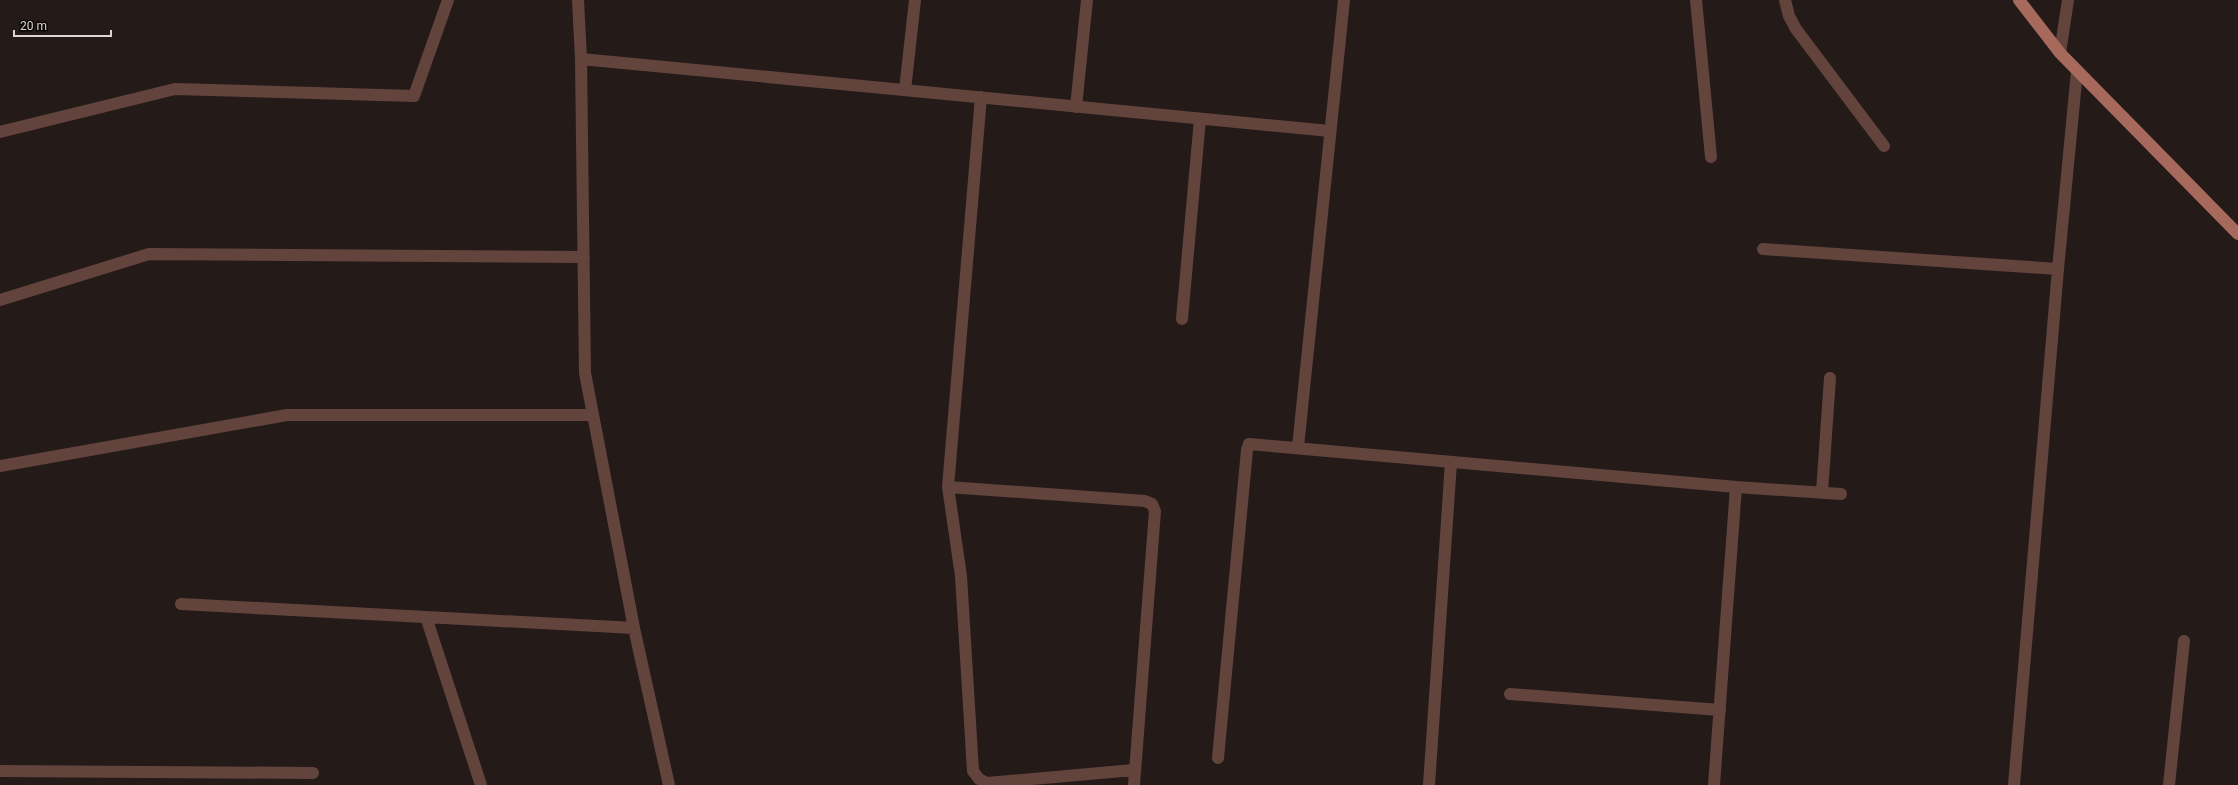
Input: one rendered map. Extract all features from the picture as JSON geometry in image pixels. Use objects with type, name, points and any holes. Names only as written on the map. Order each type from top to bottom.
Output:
[{"type":"main road","points":[[2020,0],[2060,54],[2238,234]]},
{"type":"street","points":[[0,132],[175,89],[414,96],[448,0]]},
{"type":"street","points":[[578,0],[581,59],[585,373],[634,628],[669,785]]},
{"type":"street","points":[[905,90],[915,0]]},
{"type":"street","points":[[1076,107],[1088,0]]},
{"type":"street","points":[[1298,447],[1344,0]]},
{"type":"street","points":[[1696,0],[1711,157]]},
{"type":"street","points":[[1785,0],[1789,16],[1796,29],[1884,146]]},
{"type":"street","points":[[2060,54],[2068,0]]},
{"type":"street","points":[[581,59],[1330,131]]},
{"type":"street","points":[[2014,785],[2058,268],[2077,71]]},
{"type":"street","points":[[981,97],[948,487],[961,576],[973,771],[979,779],[987,783],[1134,770]]},
{"type":"street","points":[[1182,319],[1200,119]]},
{"type":"street","points":[[1763,249],[2058,268]]},
{"type":"street","points":[[0,300],[149,254],[584,257]]},
{"type":"street","points":[[1822,492],[1830,378]]},
{"type":"street","points":[[0,466],[287,415],[593,415]]},
{"type":"street","points":[[1218,758],[1247,450],[1249,444],[1256,443],[1736,487],[1841,494]]},
{"type":"street","points":[[1429,785],[1451,462]]},
{"type":"street","points":[[948,487],[1145,501],[1152,504],[1155,511],[1134,785]]},
{"type":"street","points":[[1714,785],[1736,487]]},
{"type":"street","points":[[182,604],[634,628]]},
{"type":"street","points":[[426,617],[481,785]]},
{"type":"street","points":[[2168,785],[2184,641]]},
{"type":"street","points":[[1510,694],[1720,710]]},
{"type":"street","points":[[0,771],[313,773]]}]
